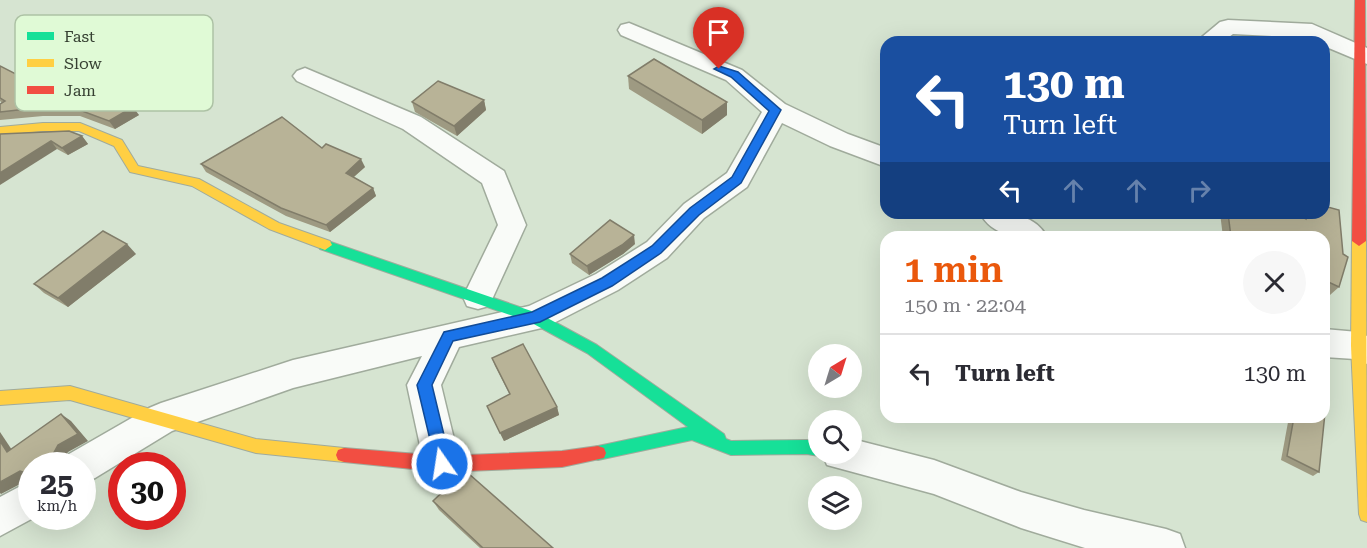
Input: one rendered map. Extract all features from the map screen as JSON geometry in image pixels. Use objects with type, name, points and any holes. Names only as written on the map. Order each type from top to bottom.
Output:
[{"type":"street","points":[[1360,0],[1363,56],[1363,348],[1367,514]]},
{"type":"street","points":[[1215,36],[1228,27],[1312,31],[1322,36]]},
{"type":"street","points":[[629,30],[734,75],[776,110],[839,140],[880,156]]},
{"type":"street","points":[[1330,40],[1363,56]]},
{"type":"street","points":[[305,76],[412,123],[494,178],[512,225],[478,297]]},
{"type":"street","points":[[96,458],[161,419],[294,374],[449,336],[535,318],[607,282],[657,250],[694,211],[737,180],[776,110]]},
{"type":"street","points":[[0,131],[43,127],[80,127],[118,143],[134,169],[195,182],[274,226],[363,260],[535,318],[592,349],[731,448]]},
{"type":"street","points":[[1004,219],[1023,231]]},
{"type":"street","points":[[442,464],[424,385],[449,336]]},
{"type":"street","points":[[1330,345],[1363,348]]},
{"type":"street","points":[[0,398],[70,393],[256,446],[442,464],[562,459],[642,445],[692,433],[731,448],[808,447]]},
{"type":"street","points":[[862,459],[934,477],[1084,530],[1166,548]]},
{"type":"street","points":[[0,518],[18,507]]},
{"type":"building","points":[[654,59],[727,102],[702,120],[628,76]]},
{"type":"building","points":[[0,66],[15,74],[15,110],[0,112],[0,104],[5,101],[0,98]]},
{"type":"building","points":[[438,81],[484,100],[454,126],[412,102]]},
{"type":"building","points":[[82,111],[126,111],[109,121]]},
{"type":"building","points":[[282,117],[322,148],[326,144],[361,159],[346,173],[373,188],[326,225],[281,208],[201,164]]},
{"type":"building","points":[[69,131],[82,136],[62,148],[51,141],[0,173],[0,134]]},
{"type":"building","points":[[1330,208],[1339,210],[1343,254],[1348,257],[1339,287],[1330,283],[1330,231],[1230,231],[1229,219],[1330,219]]},
{"type":"building","points":[[610,220],[634,235],[587,266],[570,254]]},
{"type":"building","points":[[103,231],[127,244],[58,298],[34,284]]},
{"type":"building","points":[[523,344],[557,407],[500,433],[487,406],[510,394],[492,358]]},
{"type":"building","points":[[61,414],[78,434],[58,445],[54,452],[18,452],[18,472],[0,482],[0,441],[7,452]]},
{"type":"building","points":[[1293,423],[1324,423],[1319,472],[1287,456]]},
{"type":"building","points":[[461,474],[469,474],[553,548],[483,548],[433,501]]},
{"type":"traffic: fast","points":[[325,245],[535,318],[592,349],[718,439]]},
{"type":"traffic: fast","points":[[598,453],[692,433],[731,448],[808,447]]},
{"type":"traffic: slow","points":[[0,131],[43,127],[80,127],[118,143],[134,169],[195,182],[274,226],[325,245]]},
{"type":"traffic: slow","points":[[1359,241],[1358,346],[1367,514]]},
{"type":"traffic: slow","points":[[0,398],[70,393],[256,446],[344,455]]},
{"type":"traffic: jam","points":[[1359,241],[1360,0]]},
{"type":"traffic: jam","points":[[344,455],[442,464],[562,459],[598,453]]},
{"type":"route","points":[[442,464],[424,385],[449,336],[535,318],[607,282],[657,250],[694,211],[737,180],[776,110],[734,75],[719,69]]}]
